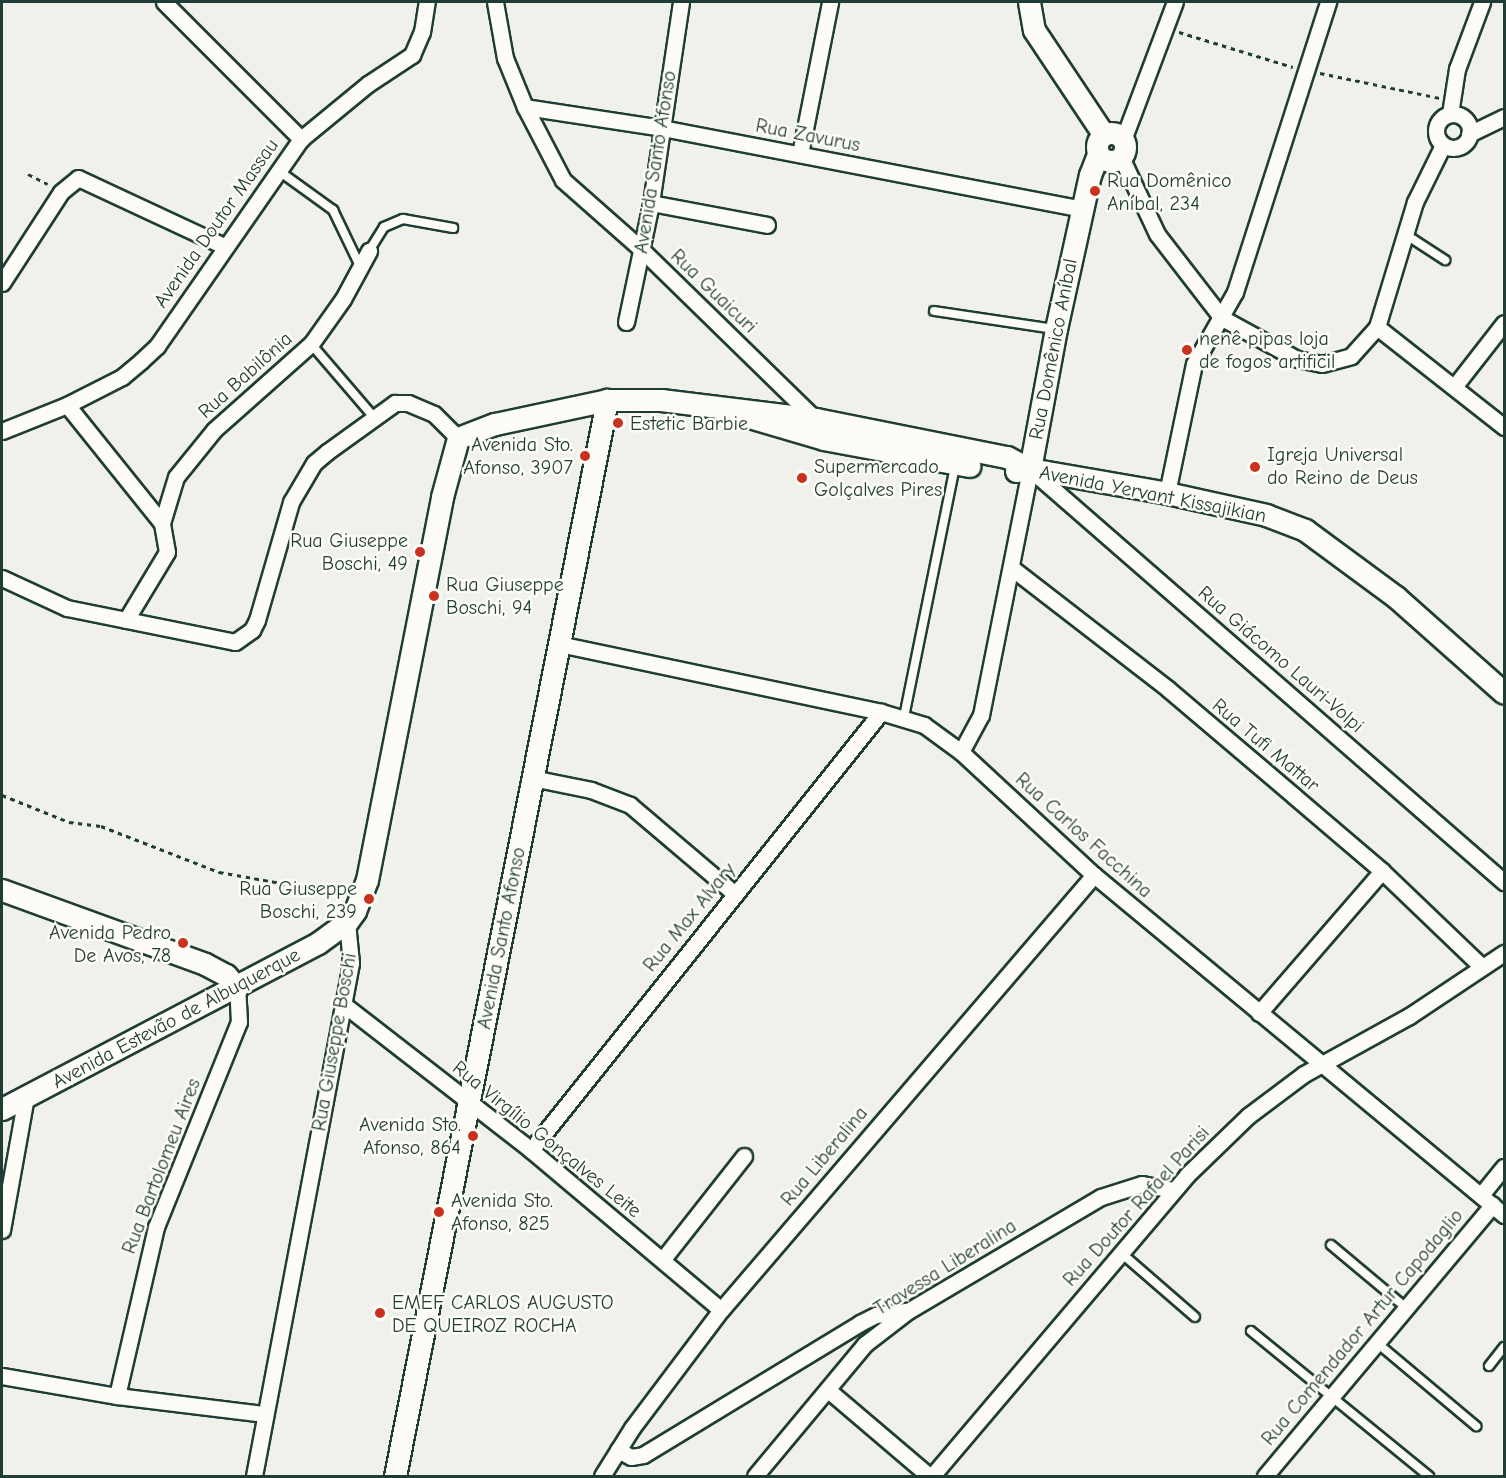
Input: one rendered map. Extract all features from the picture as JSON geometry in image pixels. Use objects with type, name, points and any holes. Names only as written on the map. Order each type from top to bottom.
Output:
[{"type":"main road","points":[[1029,2],[1034,30],[1111,147]]},
{"type":"main road","name":"Rua Domênico Aníbal","points":[[1030,469],[1056,329],[1082,209],[1111,147]]},
{"type":"main road","name":"Avenida Yervant Kissajikian","points":[[458,438],[495,424],[607,400],[661,400],[816,419],[1007,457],[1030,469]]},
{"type":"main road","name":"Avenida Santo Afonso","points":[[395,1476],[607,400]]},
{"type":"main road","name":"Avenida Yervant Kissajikian","points":[[725,408],[771,426],[824,439],[1006,472],[1030,469],[1167,493],[1266,515],[1305,530],[1396,597],[1504,693]]},
{"type":"main road","points":[[346,922],[361,897],[442,497],[458,438]]},
{"type":"main road","points":[[2,890],[205,964],[226,975],[237,988]]},
{"type":"main road","name":"Avenida Estevão de Albuquerque","points":[[2,1109],[237,988],[346,922]]},
{"type":"street","points":[[164,2],[301,139]]},
{"type":"street","name":"Avenida Doutor Massau","points":[[2,431],[67,405],[123,377],[141,362],[157,345],[224,246],[301,139],[368,84],[412,55],[427,2]]},
{"type":"street","name":"Rua Guaicuri","points":[[495,2],[501,45],[525,107],[563,180],[642,250],[816,419]]},
{"type":"street","name":"Avenida Santo Afonso","points":[[626,322],[651,203],[681,2]]},
{"type":"street","points":[[800,154],[830,2]]},
{"type":"street","points":[[1175,2],[1111,147],[1157,234],[1222,318],[1297,359],[1322,364],[1351,356],[1377,327],[1404,233],[1425,178],[1443,145],[1437,127],[1450,114],[1457,69],[1482,2]]},
{"type":"street","points":[[1167,493],[1194,364],[1222,318],[1243,270],[1328,2]]},
{"type":"street","name":"Rua Zavurus","points":[[525,107],[662,128],[1082,209]]},
{"type":"street","points":[[1450,114],[1467,122],[1469,134]]},
{"type":"street","points":[[1443,145],[1462,145],[1469,134],[1504,117]]},
{"type":"street","points":[[2,283],[61,192],[74,179],[83,178],[224,246]]},
{"type":"street","points":[[651,203],[767,225]]},
{"type":"street","name":"Rua Babilônia","points":[[126,620],[162,567],[167,537],[162,522],[176,477],[214,430],[311,344],[369,251]]},
{"type":"street","points":[[1454,387],[1504,323]]},
{"type":"street","points":[[1377,327],[1504,427]]},
{"type":"street","points":[[2,578],[67,608],[224,641],[243,639],[257,620],[291,502],[306,476],[327,452],[373,416],[395,403],[408,403],[434,414],[458,438]]},
{"type":"street","points":[[67,405],[162,522]]},
{"type":"street","points":[[816,419],[824,439]]},
{"type":"street","name":"Rua Domênico Aníbal","points":[[961,752],[981,715],[1013,569],[1030,469]]},
{"type":"street","name":"Rua Giácomo Lauri-Volpi","points":[[1030,469],[1504,882]]},
{"type":"street","name":"Rua Tufi Mattar","points":[[1013,569],[1168,689],[1382,871],[1481,966]]},
{"type":"street","name":"Rua Carlos Facchina","points":[[559,644],[904,717],[924,725],[961,752],[1094,875],[1259,1012],[1325,1063],[1504,1215]]},
{"type":"street","name":"Rua Max Alvary","points":[[531,1150],[881,712]]},
{"type":"street","points":[[532,778],[591,790],[630,805],[735,894]]},
{"type":"street","points":[[1259,1012],[1382,871]]},
{"type":"street","name":"Rua Liberalina","points":[[602,1476],[618,1450],[721,1310],[1094,875]]},
{"type":"street","name":"Rua Giuseppe Boschi","points":[[254,1476],[262,1414],[343,1004],[352,944],[346,922]]},
{"type":"street","name":"Rua Doutor Rafael Parisi","points":[[930,1476],[1173,1190],[1248,1116],[1283,1088],[1409,1016],[1481,966],[1504,953]]},
{"type":"street","name":"Rua Bartolomeu Aires","points":[[117,1396],[156,1227],[239,1022],[237,988]]},
{"type":"street","name":"Rua Virgílio Gonçalves Leite","points":[[343,1004],[531,1150],[721,1310]]},
{"type":"street","points":[[2,1230],[26,1097]]},
{"type":"street","points":[[663,1259],[744,1156]]},
{"type":"street","name":"Rua Comendador Artur Capodaglio","points":[[1265,1476],[1376,1342],[1486,1200],[1504,1167]]},
{"type":"street","name":"Travessa Liberalina","points":[[755,1476],[865,1344],[908,1311],[1101,1197],[1142,1184],[1173,1190]]},
{"type":"street","points":[[618,1450],[631,1457],[643,1455],[860,1323],[876,1315],[908,1311]]},
{"type":"street","points":[[2,1376],[117,1396],[262,1414]]},
{"type":"street","points":[[828,1390],[930,1476]]},
{"type":"lane","points":[[278,170],[333,210],[360,266]]},
{"type":"lane","name":"Rua Babilônia","points":[[369,251],[384,227],[393,222],[415,219],[453,228]]},
{"type":"lane","points":[[1404,233],[1445,260]]},
{"type":"lane","points":[[934,311],[1056,329]]},
{"type":"lane","points":[[311,344],[373,416]]},
{"type":"lane","points":[[904,717],[956,463]]},
{"type":"lane","points":[[1331,1245],[1404,1306]]},
{"type":"lane","points":[[1120,1252],[1195,1317]]},
{"type":"lane","points":[[1251,1331],[1328,1398],[1429,1476]]},
{"type":"lane","points":[[1376,1342],[1476,1426]]},
{"type":"lane","points":[[1489,1366],[1504,1347]]},
{"type":"path","points":[[28,174],[61,192]]},
{"type":"path","points":[[2,795],[69,822],[101,826],[219,872],[361,897]]},
{"type":"place","name":"Rua Domênico Aníbal, 234","points":[[1095,191]]},
{"type":"place","name":"nenê pipas loja de fogos artificil","points":[[1187,350]]},
{"type":"place","name":"Estetic Barbie","points":[[618,423]]},
{"type":"place","name":"Avenida Sto. Afonso, 3907","points":[[585,456]]},
{"type":"place","name":"Igreja Universal do Reino de Deus","points":[[1255,467]]},
{"type":"place","name":"Supermercado Golçalves Pires","points":[[802,478]]},
{"type":"place","name":"Rua Giuseppe Boschi, 49","points":[[420,552]]},
{"type":"place","name":"Rua Giuseppe Boschi, 94","points":[[434,596]]},
{"type":"place","name":"Rua Giuseppe Boschi, 239","points":[[369,899]]},
{"type":"place","name":"Avenida Pedro De Avos, 78","points":[[183,943]]},
{"type":"place","name":"Avenida Sto. Afonso, 864","points":[[473,1136]]},
{"type":"place","name":"Avenida Sto. Afonso, 825","points":[[439,1212]]},
{"type":"place","name":"EMEF CARLOS AUGUSTO DE QUEIROZ ROCHA","points":[[380,1313]]}]
